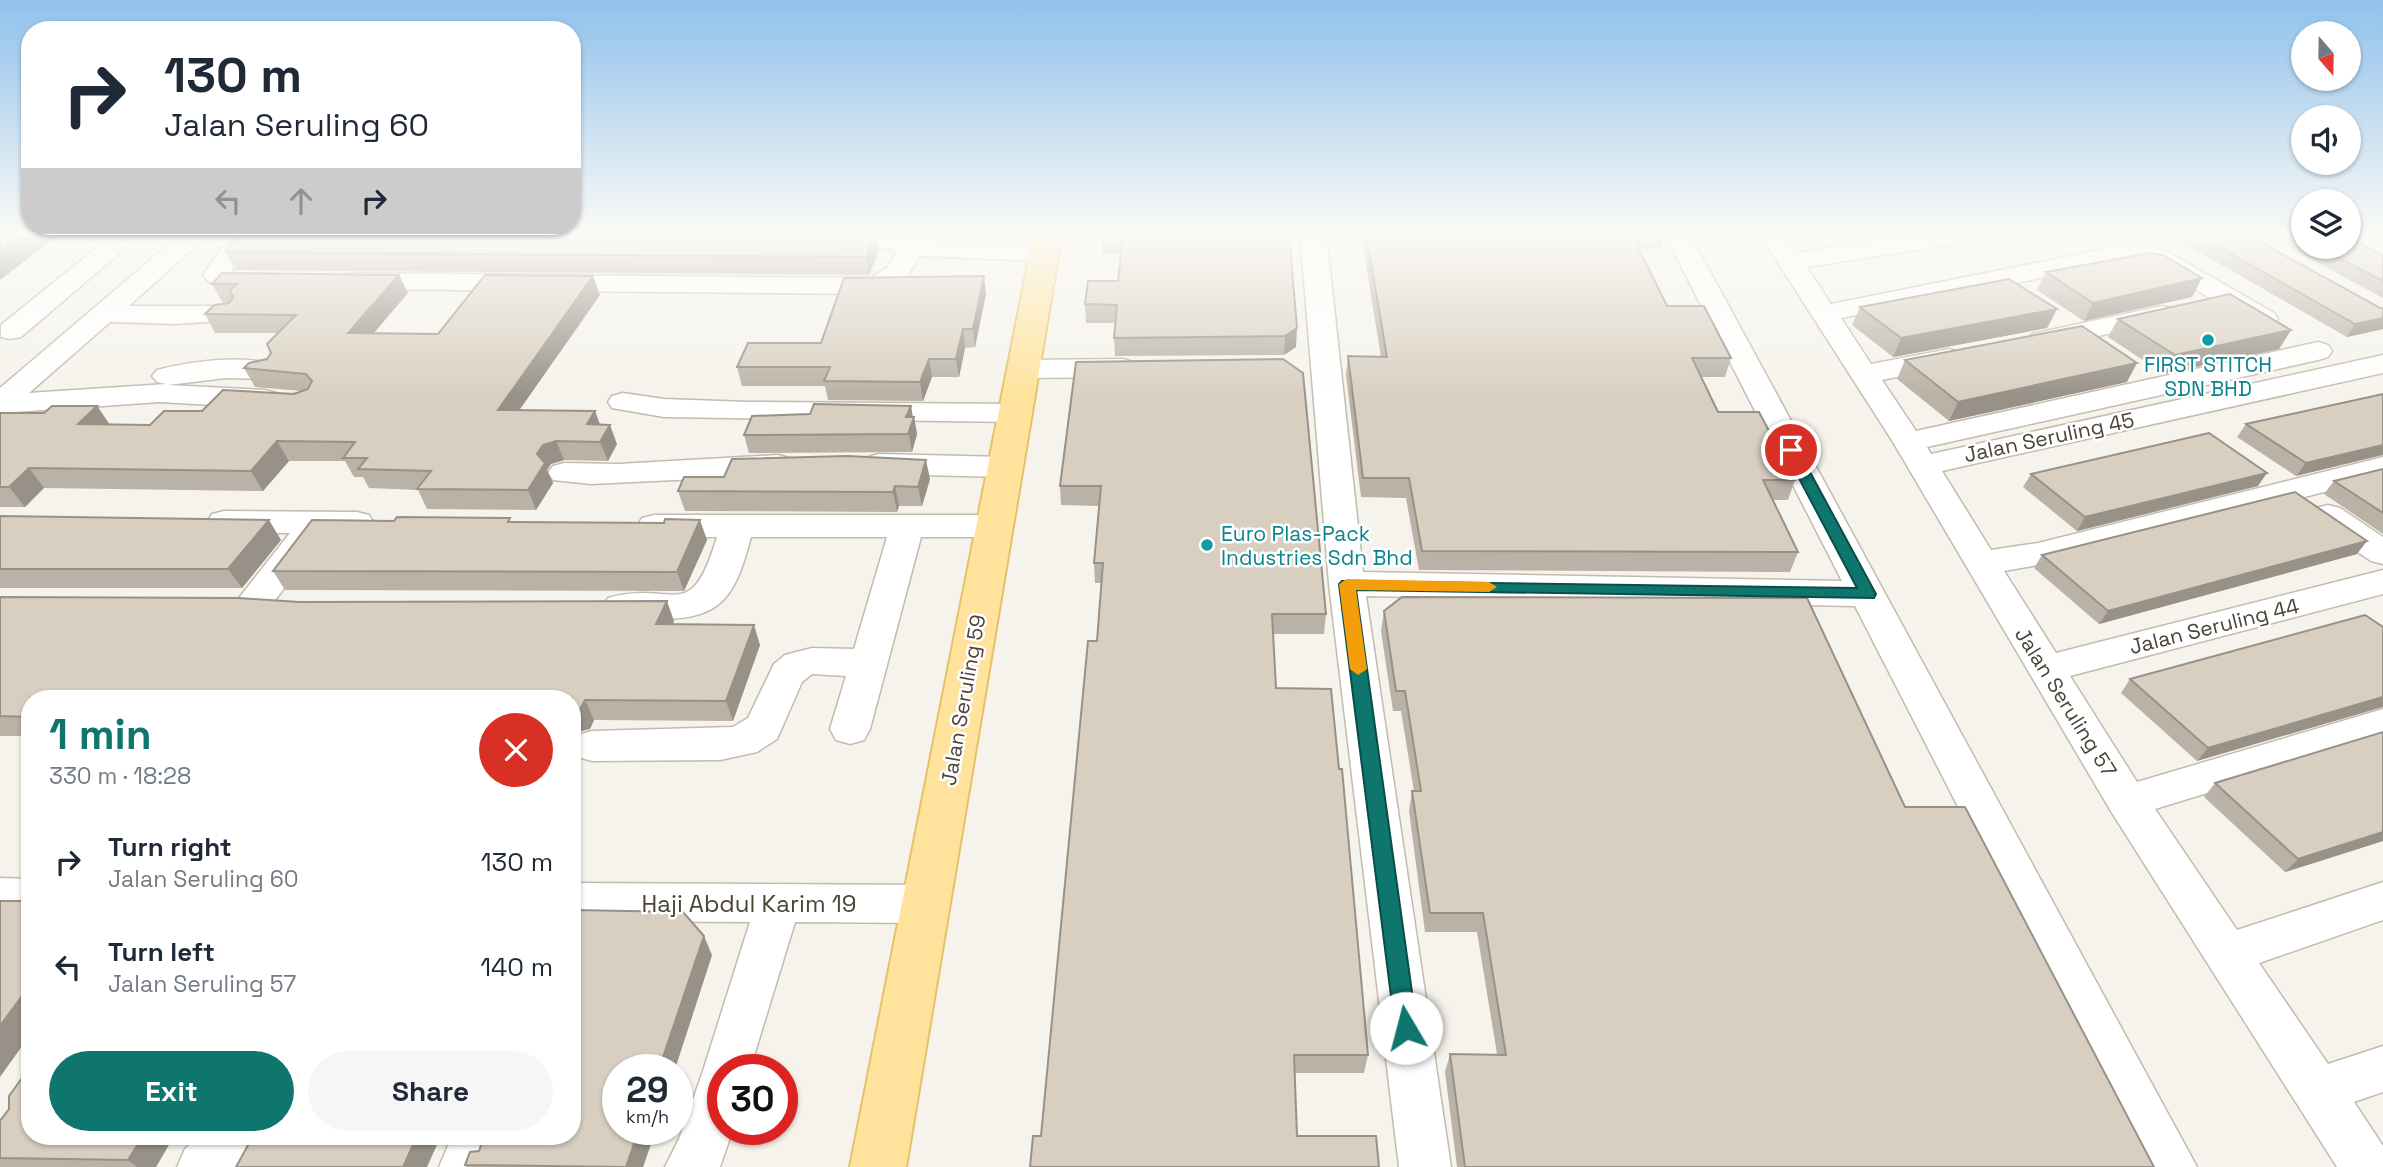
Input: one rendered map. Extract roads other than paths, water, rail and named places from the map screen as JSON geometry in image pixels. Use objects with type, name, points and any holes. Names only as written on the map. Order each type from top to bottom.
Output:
[{"type":"main road","name":"Jalan Seruling 59","points":[[878,1167],[1038,287]]},
{"type":"street","points":[[5,331],[61,287]]},
{"type":"street","points":[[0,403],[136,287]]},
{"type":"street","points":[[1313,287],[1312,366],[1347,584],[1425,1167]]},
{"type":"street","points":[[1705,287],[2171,1167]]},
{"type":"street","name":"Jalan Seruling 57","points":[[1808,287],[1866,374],[2127,801],[2367,1167]]},
{"type":"street","points":[[1825,313],[1950,287]]},
{"type":"street","points":[[2010,287],[2118,360],[2208,434]]},
{"type":"street","points":[[2211,287],[2318,351],[2372,368]]},
{"type":"street","points":[[2012,346],[2078,334],[2230,299]]},
{"type":"street","points":[[5,331],[227,314]]},
{"type":"street","name":"Jalan Seruling 45","points":[[2165,398],[2318,351]]},
{"type":"street","points":[[1866,374],[1972,354]]},
{"type":"street","points":[[1023,369],[1147,368]]},
{"type":"street","name":"Jalan Seruling 45","points":[[1914,454],[2165,398],[2372,368]]},
{"type":"street","points":[[98,395],[147,380],[184,373],[226,369],[265,370]]},
{"type":"street","points":[[0,403],[30,404],[98,395],[160,393],[295,400]]},
{"type":"street","points":[[623,402],[664,408],[748,411],[1015,413]]},
{"type":"street","points":[[565,473],[643,474],[711,466],[813,464]]},
{"type":"street","points":[[851,464],[1005,467]]},
{"type":"street","points":[[2254,465],[2383,553]]},
{"type":"street","points":[[1981,563],[2038,554],[2383,467]]},
{"type":"street","points":[[192,522],[384,523]]},
{"type":"street","points":[[289,606],[239,603],[316,523]]},
{"type":"street","points":[[628,525],[994,526]]},
{"type":"street","points":[[590,607],[692,606],[708,600],[726,568],[737,526]]},
{"type":"street","points":[[850,729],[907,526]]},
{"type":"street","points":[[1347,584],[1868,594]]},
{"type":"street","points":[[2368,586],[2383,612]]},
{"type":"street","name":"Jalan Seruling 44","points":[[2045,669],[2368,586]]},
{"type":"street","points":[[592,746],[720,745],[743,741],[763,728],[787,674],[798,665],[812,662],[869,663]]},
{"type":"street","points":[[2127,801],[2383,724]]},
{"type":"street","points":[[0,897],[21,898]]},
{"type":"street","points":[[2229,953],[2383,901]]},
{"type":"street","name":"Haji Abdul Karim 19","points":[[581,902],[926,904]]},
{"type":"street","points":[[731,1054],[778,904]]},
{"type":"street","points":[[2316,1091],[2383,1069]]},
{"type":"street","points":[[691,1167],[700,1153],[707,1131]]},
{"type":"street","points":[[203,1167],[214,1157],[221,1145]]},
{"type":"street","points":[[465,1167],[474,1145]]},
{"type":"place","name":"FIRST STITCH SDN BHD","points":[[2208,340]]},
{"type":"place","name":"Euro Plas-Pack Industries Sdn Bhd","points":[[1207,545]]}]
